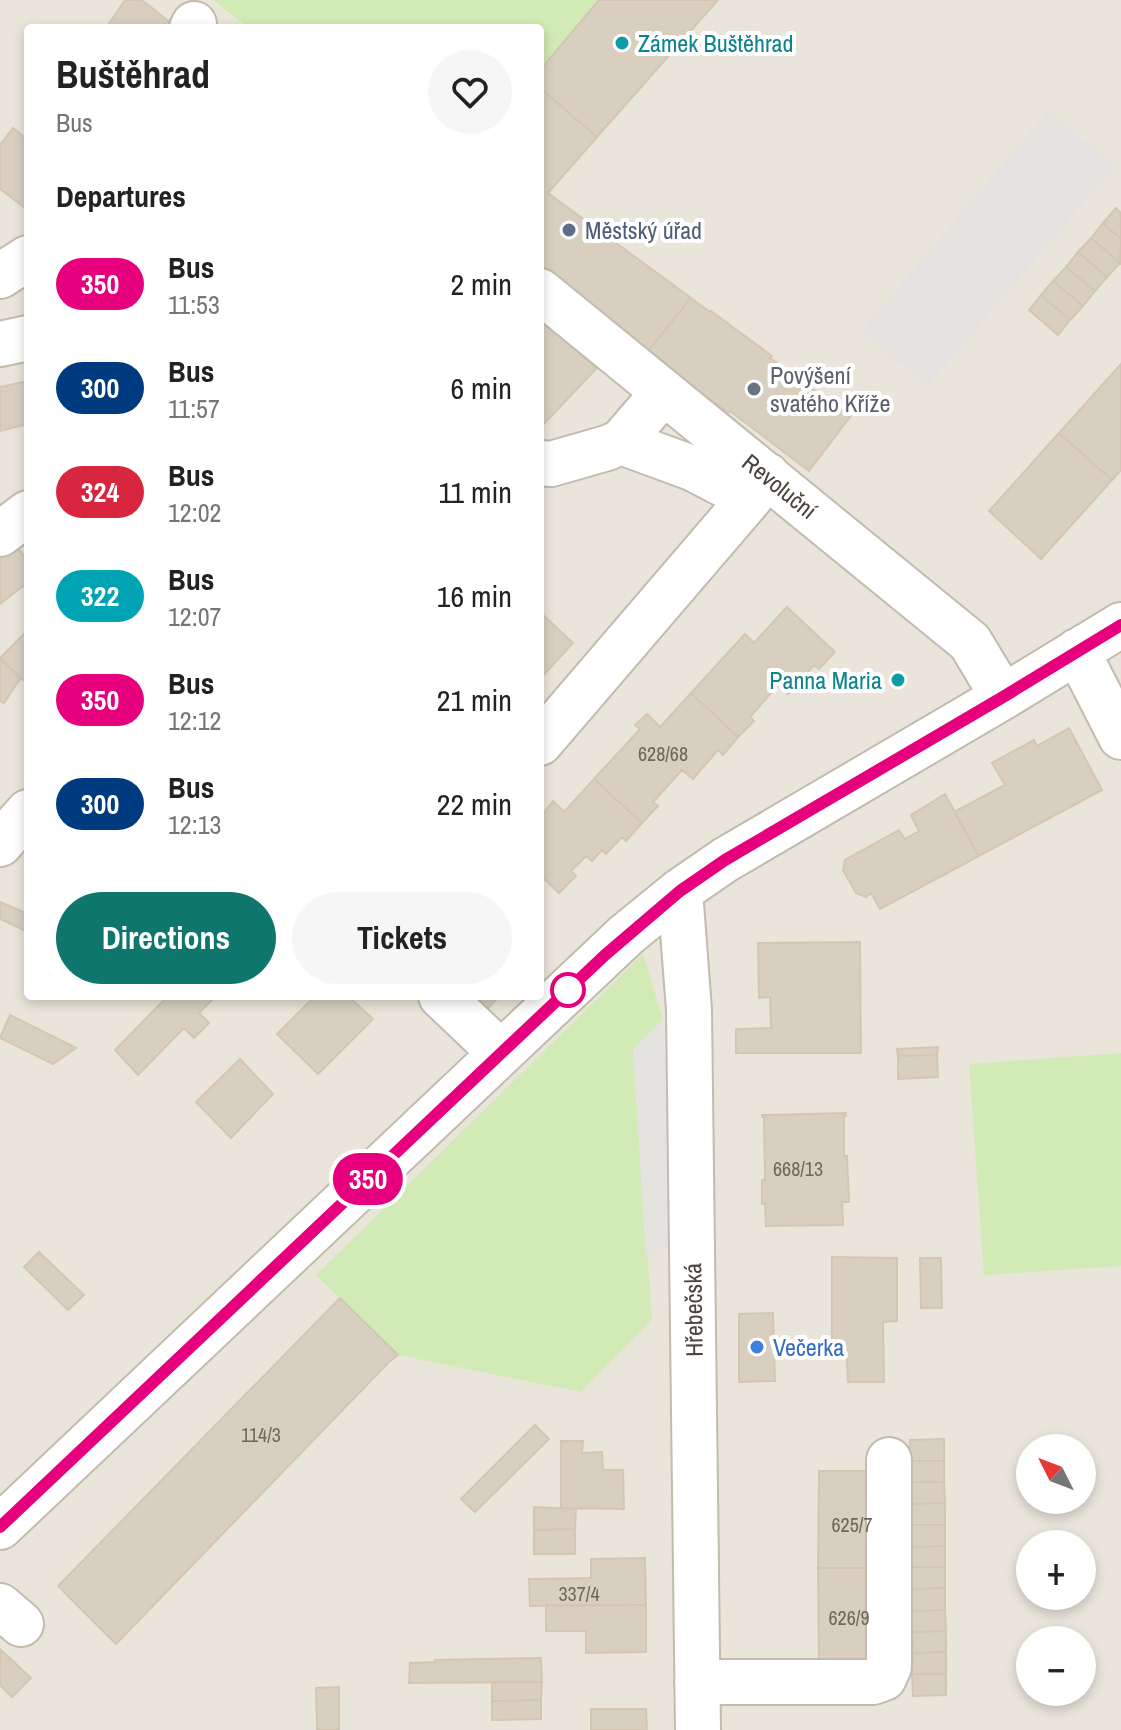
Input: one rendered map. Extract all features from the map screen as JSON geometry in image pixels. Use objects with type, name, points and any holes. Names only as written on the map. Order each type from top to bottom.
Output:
[{"type":"street","points":[[0,276],[24,261]]},
{"type":"street","name":"Revoluční","points":[[544,294],[664,392],[758,486],[970,642],[1003,697]]},
{"type":"street","points":[[0,344],[24,339]]},
{"type":"street","points":[[544,463],[551,464],[621,442],[664,392]]},
{"type":"street","points":[[544,738],[758,486],[692,468],[621,442]]},
{"type":"street","points":[[0,534],[24,516]]},
{"type":"street","points":[[0,1527],[626,935],[680,891],[725,860],[1121,625]]},
{"type":"street","points":[[1077,651],[1121,737]]},
{"type":"street","points":[[0,844],[24,817]]},
{"type":"street","name":"Hřebečská","points":[[680,891],[689,1010],[698,1730]]},
{"type":"street","points":[[445,1000],[501,1053]]},
{"type":"street","points":[[697,1682],[873,1682],[884,1678],[889,1667],[889,1460]]},
{"type":"shaded area","points":[[0,0],[213,0],[241,24],[24,24],[24,1000],[544,1000],[544,65],[601,0],[1121,0],[1121,1730],[0,1730]]},
{"type":"shaded area","points":[[1048,110],[1115,166],[927,387],[861,331]]},
{"type":"shaded area","points":[[663,1020],[675,1241],[646,1258],[633,1050]]},
{"type":"green space","points":[[213,0],[599,0],[544,65],[544,24],[242,24]]},
{"type":"green space","points":[[643,954],[663,1020],[633,1050],[652,1320],[581,1392],[398,1355],[316,1275]]},
{"type":"green space","points":[[1121,1053],[1121,1266],[984,1275],[969,1064]]},
{"type":"building","points":[[125,0],[142,0],[172,24],[109,24]]},
{"type":"building","name":"Zámek Buštěhrad","points":[[599,0],[718,0],[597,137],[544,91],[544,65]]},
{"type":"building","name":"Městský úřad","points":[[544,91],[597,137],[548,193],[691,298],[649,350],[544,271]]},
{"type":"building","points":[[13,128],[24,137],[24,207],[0,189],[0,145]]},
{"type":"building","points":[[1116,208],[1121,213],[1121,239],[1103,223]]},
{"type":"building","points":[[1103,223],[1121,239],[1120,263],[1091,238]]},
{"type":"building","points":[[1091,238],[1120,263],[1107,277],[1078,252]]},
{"type":"building","points":[[1078,252],[1107,277],[1095,291],[1066,267]]},
{"type":"building","points":[[1066,267],[1095,291],[1083,306],[1053,281]]},
{"type":"building","points":[[1053,281],[1083,306],[1070,320],[1041,295]]},
{"type":"building","points":[[1041,295],[1070,320],[1058,335],[1029,310]]},
{"type":"building","name":"Povýšení svatého Kříže","points":[[691,298],[850,417],[809,471],[668,368],[649,350]]},
{"type":"building","points":[[544,321],[596,369],[544,424]]},
{"type":"building","points":[[1121,364],[1121,470],[1112,480],[1059,433]]},
{"type":"building","points":[[24,382],[24,425],[0,431],[0,387]]},
{"type":"building","points":[[1059,433],[1112,480],[1041,559],[989,511]]},
{"type":"building","points":[[12,542],[24,556],[24,587],[0,604],[0,553]]},
{"type":"building","points":[[787,607],[835,652],[819,669],[814,665],[788,694],[778,685],[750,717],[754,721],[738,737],[691,693],[745,634],[754,643]]},
{"type":"building","points":[[544,616],[573,643],[544,675]]},
{"type":"building","points":[[24,634],[23,680],[0,658]]},
{"type":"building","points":[[0,658],[21,678],[4,703],[0,701]]},
{"type":"building","points":[[691,693],[738,737],[723,755],[718,750],[693,779],[682,770],[653,802],[658,806],[642,823],[594,779],[640,729],[635,725],[647,714],[660,727]]},
{"type":"building","points":[[1069,728],[1102,790],[979,856],[954,812],[1005,785],[992,763],[1034,740],[1037,746]]},
{"type":"building","points":[[594,779],[642,823],[626,841],[622,837],[606,854],[602,850],[592,861],[586,856],[571,871],[576,876],[559,893],[544,879],[544,813],[553,801],[564,812]]},
{"type":"building","points":[[945,794],[979,856],[880,909],[871,893],[866,897],[856,893],[843,870],[845,860],[899,830],[905,839],[919,831],[911,815]]},
{"type":"building","points":[[0,902],[24,912],[24,930],[0,919]]},
{"type":"building","points":[[860,942],[861,1053],[736,1053],[736,1029],[771,1028],[770,997],[759,998],[758,943]]},
{"type":"building","points":[[164,1000],[212,1000],[199,1013],[209,1023],[194,1038],[184,1028],[138,1075],[115,1050]]},
{"type":"building","points":[[311,1000],[352,1000],[373,1019],[318,1074],[277,1034]]},
{"type":"building","points":[[478,1000],[496,1000],[487,1009]]},
{"type":"building","points":[[10,1015],[76,1048],[53,1064],[0,1038]]},
{"type":"building","points":[[938,1047],[937,1055],[898,1056],[897,1049]]},
{"type":"building","points":[[937,1055],[938,1077],[898,1079],[898,1056]]},
{"type":"building","points":[[240,1059],[273,1094],[231,1138],[196,1102]]},
{"type":"building","points":[[846,1113],[844,1156],[847,1156],[849,1202],[842,1202],[843,1225],[766,1226],[765,1203],[762,1204],[762,1180],[765,1180],[762,1115]]},
{"type":"building","points":[[39,1252],[84,1295],[68,1310],[24,1267]]},
{"type":"building","points":[[832,1257],[897,1258],[897,1321],[883,1322],[884,1382],[848,1382],[846,1344],[832,1344]]},
{"type":"building","points":[[920,1258],[941,1258],[942,1308],[921,1308]]},
{"type":"building","points":[[340,1298],[398,1355],[116,1644],[58,1586]]},
{"type":"building","name":"Večerka","points":[[773,1313],[775,1381],[739,1382],[739,1314]]},
{"type":"building","points":[[535,1425],[549,1439],[475,1512],[461,1499]]},
{"type":"building","points":[[944,1439],[944,1461],[910,1461],[910,1440]]},
{"type":"building","points":[[561,1441],[583,1441],[582,1453],[602,1452],[603,1470],[623,1470],[624,1509],[561,1508]]},
{"type":"building","points":[[910,1461],[944,1461],[944,1482],[910,1482]]},
{"type":"building","points":[[819,1471],[879,1471],[878,1568],[818,1568]]},
{"type":"building","points":[[910,1482],[944,1482],[945,1503],[911,1504]]},
{"type":"building","points":[[945,1503],[945,1525],[911,1525],[911,1504]]},
{"type":"building","points":[[534,1507],[576,1509],[575,1529],[534,1530]]},
{"type":"building","points":[[911,1525],[945,1525],[945,1546],[911,1547]]},
{"type":"building","points":[[575,1529],[575,1554],[534,1554],[534,1530]]},
{"type":"building","points":[[945,1546],[945,1567],[911,1567],[911,1547]]},
{"type":"building","points":[[645,1558],[646,1605],[530,1606],[529,1579],[591,1578],[591,1559]]},
{"type":"building","points":[[911,1567],[945,1567],[945,1588],[912,1589]]},
{"type":"building","points":[[818,1568],[878,1568],[879,1666],[819,1666]]},
{"type":"building","points":[[945,1588],[945,1610],[912,1611],[912,1589]]},
{"type":"building","points":[[546,1605],[646,1605],[646,1652],[586,1653],[586,1631],[546,1631]]},
{"type":"building","points":[[945,1610],[946,1631],[912,1632],[912,1611]]},
{"type":"building","points":[[946,1631],[946,1652],[913,1653],[912,1632]]},
{"type":"building","points":[[0,1649],[31,1678],[12,1697],[0,1685]]},
{"type":"building","points":[[946,1652],[946,1674],[912,1674],[913,1653]]},
{"type":"building","points":[[541,1658],[542,1682],[409,1683],[410,1663]]},
{"type":"building","points":[[912,1674],[946,1674],[946,1695],[913,1696]]},
{"type":"building","points":[[492,1682],[542,1682],[541,1700],[492,1701]]},
{"type":"building","points":[[339,1687],[339,1730],[317,1730],[316,1688]]},
{"type":"building","points":[[541,1700],[541,1719],[492,1720],[492,1701]]},
{"type":"building","points":[[591,1709],[646,1709],[647,1730],[591,1730]]},
{"type":"bus line","name":"350","points":[[0,1527],[626,935],[680,891],[725,860],[1121,625]]},
{"type":"place","name":"Zámek Buštěhrad","points":[[622,43]]},
{"type":"place","name":"Městský úřad","points":[[569,230]]},
{"type":"place","name":"Povýšení svatého Kříže","points":[[754,389]]},
{"type":"place","name":"Panna Maria","points":[[898,680]]},
{"type":"place","name":"Večerka","points":[[757,1347]]}]
